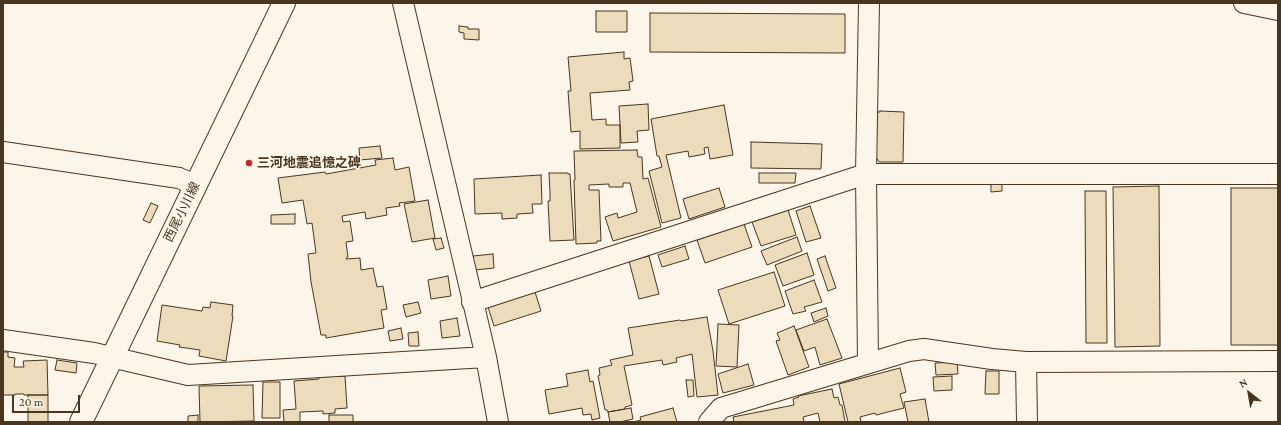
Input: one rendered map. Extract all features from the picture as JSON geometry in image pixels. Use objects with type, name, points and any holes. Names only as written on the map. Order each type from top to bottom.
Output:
[{"type":"main road","name":"西尾小川線","points":[[81,422],[284,3]]},
{"type":"street","points":[[403,3],[486,358],[498,422]]},
{"type":"street","points":[[868,363],[866,174],[869,3]]},
{"type":"street","points":[[1244,3],[1278,10]]},
{"type":"street","points":[[3,152],[179,178],[195,185]]},
{"type":"street","points":[[472,302],[866,174],[1278,174]]},
{"type":"street","points":[[3,340],[94,353],[188,375],[486,358]]},
{"type":"street","points":[[709,422],[721,408],[908,351],[924,349],[992,359],[1026,362],[1278,361]]},
{"type":"street","points":[[1026,362],[1027,422]]},
{"type":"building","points":[[596,11],[627,11],[627,32],[596,32]]},
{"type":"building","points":[[650,13],[845,14],[845,53],[650,52]]},
{"type":"building","points":[[459,26],[468,27],[468,29],[479,29],[479,40],[464,39],[464,33],[459,32]]},
{"type":"building","points":[[624,52],[624,59],[630,58],[633,81],[629,82],[630,90],[590,93],[592,120],[606,119],[606,125],[620,125],[620,148],[580,149],[580,131],[571,132],[568,91],[571,91],[568,57]]},
{"type":"building","points":[[648,104],[649,130],[637,131],[638,142],[621,143],[619,106]]},
{"type":"building","points":[[724,105],[733,155],[710,159],[708,147],[704,148],[705,154],[689,157],[688,151],[666,155],[681,218],[662,223],[649,171],[662,167],[659,156],[657,156],[651,119]]},
{"type":"building","points":[[876,112],[904,112],[903,162],[879,162],[876,157]]},
{"type":"building","points":[[751,142],[822,144],[821,169],[751,168]]},
{"type":"building","points":[[380,146],[382,158],[360,160],[359,148]]},
{"type":"building","points":[[637,150],[638,157],[642,157],[643,179],[648,178],[661,227],[613,241],[605,217],[617,213],[618,218],[637,212],[630,183],[623,183],[623,187],[609,187],[609,184],[589,185],[589,190],[599,190],[601,241],[597,241],[597,243],[576,244],[574,151]]},
{"type":"building","points":[[393,158],[395,170],[409,167],[415,201],[399,203],[400,206],[386,208],[387,215],[366,219],[365,212],[342,216],[343,222],[350,221],[353,241],[346,242],[348,257],[346,259],[360,258],[361,270],[373,268],[377,287],[383,286],[387,309],[381,310],[384,328],[326,338],[326,335],[321,335],[311,282],[308,254],[316,253],[312,223],[307,224],[303,200],[282,203],[278,178],[325,172],[326,174],[376,165],[375,160]]},
{"type":"building","points":[[549,173],[570,174],[574,240],[550,241],[548,201],[550,201]]},
{"type":"building","points":[[759,173],[796,173],[795,183],[759,183]]},
{"type":"building","points":[[541,175],[542,204],[532,204],[533,213],[517,214],[517,218],[502,219],[502,213],[475,214],[474,179]]},
{"type":"building","points":[[991,184],[1002,184],[1002,191],[991,192]]},
{"type":"building","points":[[1159,186],[1160,346],[1115,347],[1113,187]]},
{"type":"building","points":[[719,188],[725,207],[689,219],[683,199]]},
{"type":"building","points":[[1231,188],[1278,188],[1278,345],[1231,345]]},
{"type":"building","points":[[1085,191],[1106,191],[1107,343],[1086,343]]},
{"type":"building","points":[[428,200],[435,238],[412,242],[404,204]]},
{"type":"building","points":[[151,203],[158,206],[150,223],[143,220]]},
{"type":"building","points":[[810,206],[821,238],[806,242],[796,211]]},
{"type":"building","points":[[788,210],[796,235],[761,246],[752,222]]},
{"type":"building","points":[[295,214],[295,224],[271,224],[271,215]]},
{"type":"building","points":[[744,224],[752,247],[705,263],[697,240]]},
{"type":"building","points":[[797,237],[802,251],[767,265],[761,251]]},
{"type":"building","points":[[441,238],[444,248],[436,250],[433,239]]},
{"type":"building","points":[[685,246],[689,259],[662,267],[658,255]]},
{"type":"building","points":[[807,253],[814,275],[783,286],[775,265]]},
{"type":"building","points":[[493,254],[494,268],[475,270],[473,256]]},
{"type":"building","points":[[649,256],[659,294],[639,299],[629,261]]},
{"type":"building","points":[[825,256],[836,288],[828,291],[817,259]]},
{"type":"building","points":[[774,272],[785,306],[729,324],[718,290]]},
{"type":"building","points":[[448,276],[451,296],[431,299],[428,280]]},
{"type":"building","points":[[814,280],[822,302],[804,307],[806,311],[793,314],[785,291]]},
{"type":"building","points":[[535,292],[541,311],[494,326],[488,307]]},
{"type":"building","points":[[211,302],[233,305],[233,316],[226,361],[199,356],[200,350],[179,347],[180,345],[157,341],[162,305],[202,311],[203,307],[210,308]]},
{"type":"building","points":[[418,302],[421,313],[406,317],[403,305]]},
{"type":"building","points":[[826,308],[828,316],[814,322],[811,313]]},
{"type":"building","points":[[707,317],[718,395],[697,397],[692,354],[676,358],[677,362],[663,365],[662,360],[624,366],[632,405],[625,407],[625,409],[608,412],[605,410],[598,376],[600,375],[599,368],[612,365],[610,360],[633,355],[628,328]]},
{"type":"building","points":[[457,318],[460,336],[442,338],[440,321]]},
{"type":"building","points":[[827,319],[842,358],[820,365],[815,347],[804,351],[796,330]]},
{"type":"building","points":[[718,324],[739,325],[737,367],[716,366]]},
{"type":"building","points":[[794,326],[809,367],[788,375],[776,341],[780,340],[777,333]]},
{"type":"building","points":[[401,328],[403,339],[390,341],[388,331]]},
{"type":"building","points":[[418,332],[419,346],[409,346],[408,333]]},
{"type":"building","points":[[3,352],[8,352],[8,357],[15,358],[14,367],[24,367],[23,361],[47,360],[48,395],[3,395]]},
{"type":"building","points":[[57,360],[77,363],[76,373],[55,370]]},
{"type":"building","points":[[957,362],[958,374],[936,375],[935,363]]},
{"type":"building","points":[[748,364],[754,385],[723,393],[718,374]]},
{"type":"building","points":[[900,368],[906,392],[900,394],[904,408],[876,415],[875,413],[860,417],[861,422],[848,422],[839,384]]},
{"type":"building","points":[[588,370],[590,382],[593,381],[600,418],[592,420],[591,414],[583,415],[582,408],[549,414],[545,390],[568,386],[566,374]]},
{"type":"building","points":[[986,371],[999,371],[999,394],[985,394]]},
{"type":"building","points":[[345,376],[347,408],[335,409],[335,413],[323,414],[323,411],[300,412],[300,422],[284,422],[283,410],[296,409],[294,381],[319,379],[319,377]]},
{"type":"building","points":[[952,376],[952,390],[934,391],[933,377]]},
{"type":"building","points":[[686,380],[693,380],[694,396],[688,397]]},
{"type":"building","points":[[263,382],[280,382],[280,418],[262,418]]},
{"type":"building","points":[[253,385],[254,421],[200,422],[199,386]]},
{"type":"building","points":[[832,389],[834,398],[838,397],[840,405],[842,405],[845,422],[820,422],[818,413],[803,417],[804,422],[734,422],[733,417],[794,405],[793,399],[799,397],[798,396]]},
{"type":"building","points":[[28,395],[48,395],[48,422],[28,422]]},
{"type":"building","points":[[925,399],[929,422],[908,422],[904,402]]},
{"type":"building","points":[[631,408],[633,419],[620,422],[610,422],[608,412]]},
{"type":"building","points":[[673,408],[677,422],[633,422],[641,420],[640,417]]},
{"type":"building","points":[[198,415],[198,422],[188,422],[188,416]]},
{"type":"building","points":[[329,415],[353,415],[353,422],[329,422]]},
{"type":"place","name":"三河地震追憶之碑","points":[[249,163]]}]
